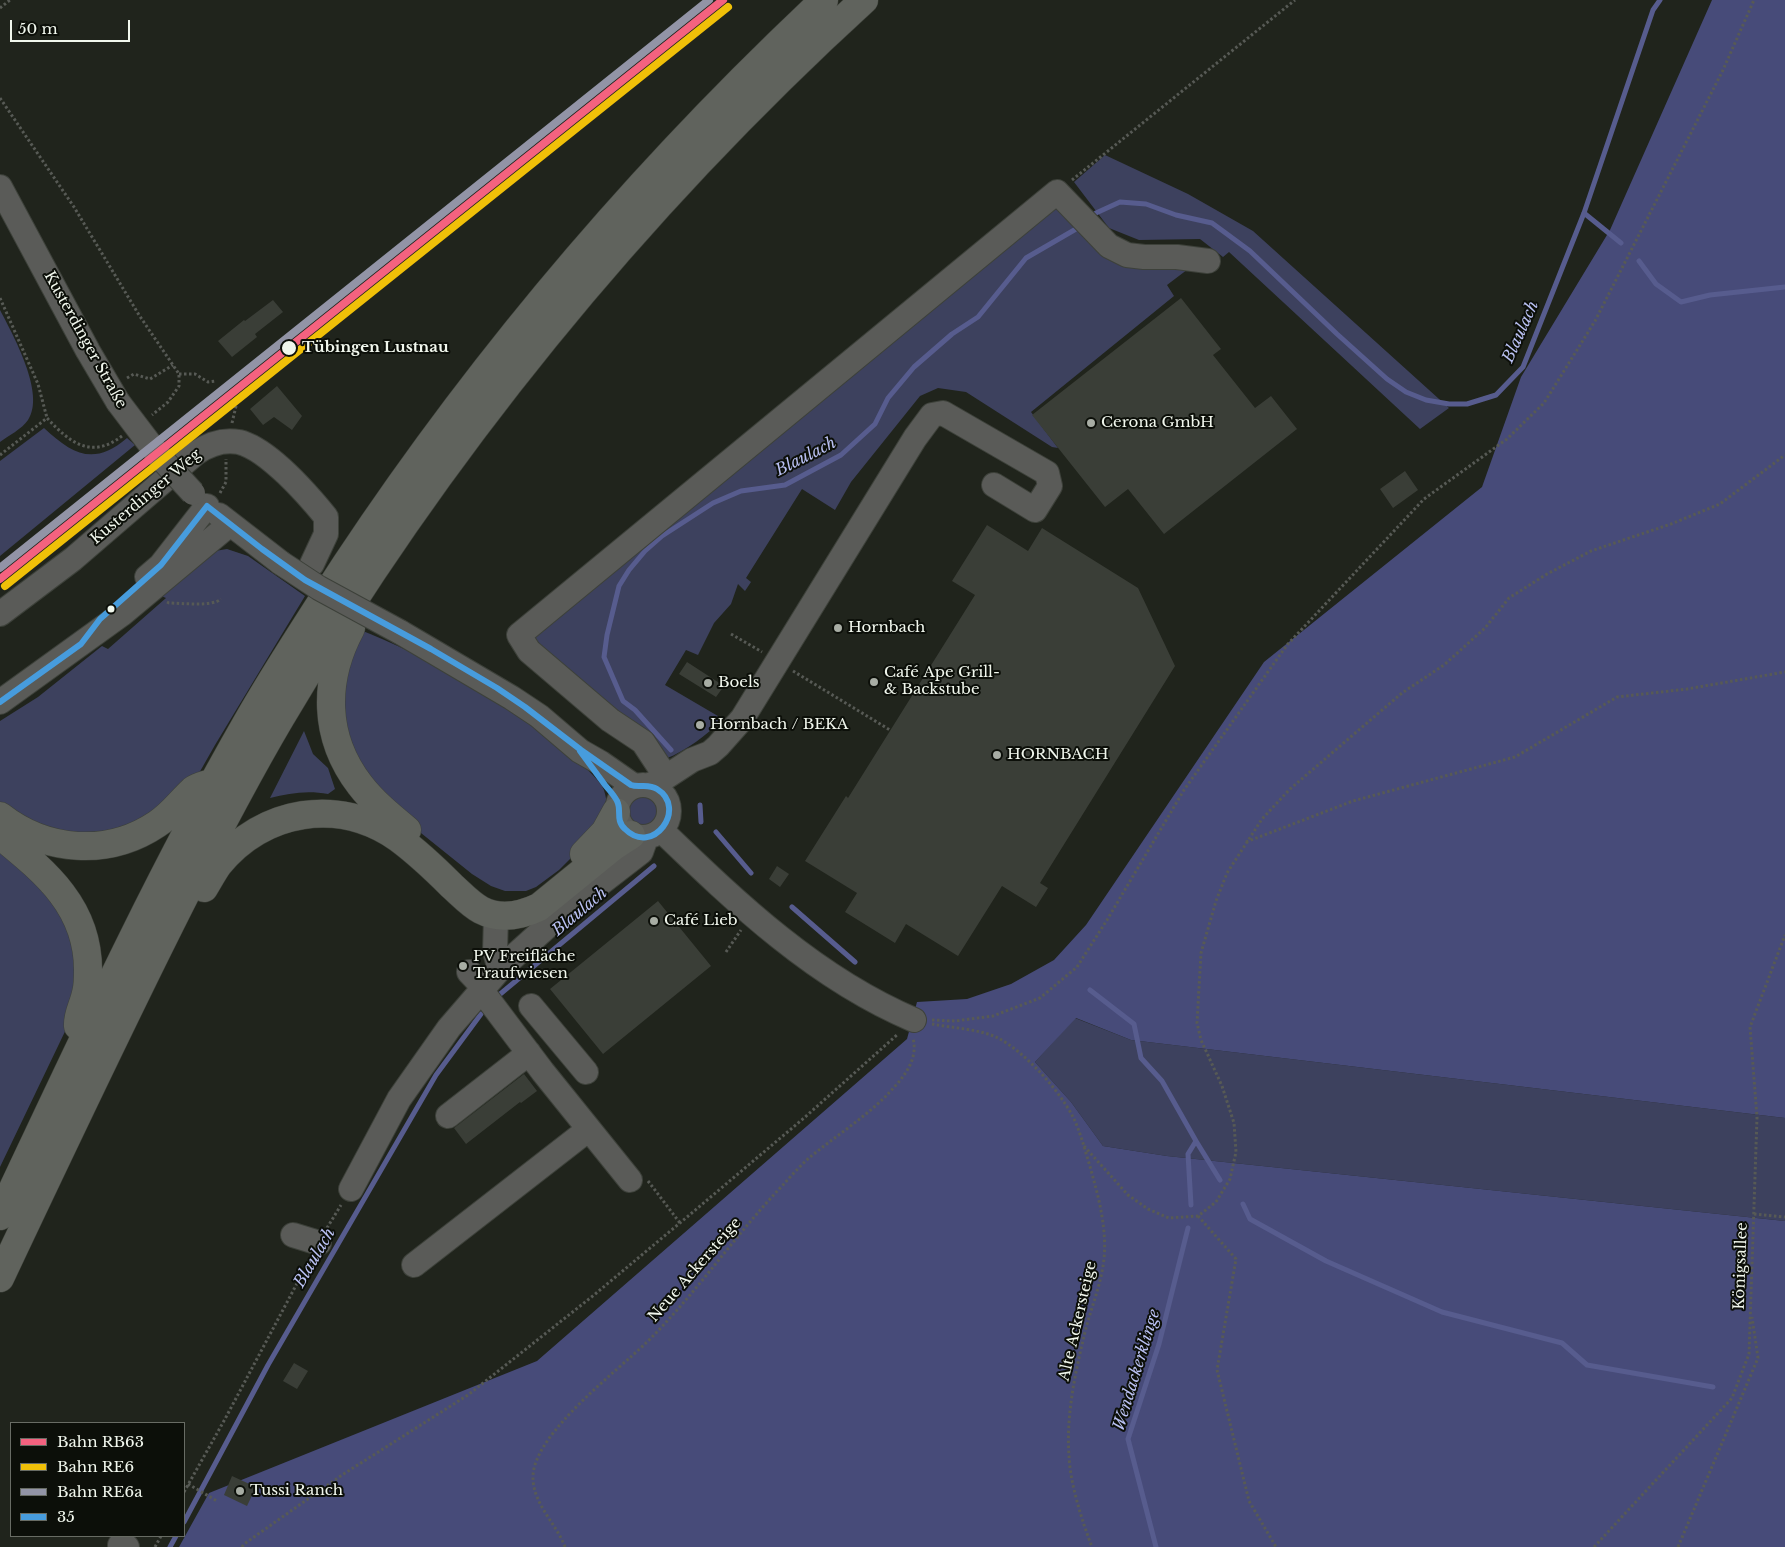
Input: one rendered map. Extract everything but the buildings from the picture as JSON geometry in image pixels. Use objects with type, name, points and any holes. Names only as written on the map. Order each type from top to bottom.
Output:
[{"type":"highway","points":[[0,1216],[129,946],[214,781],[276,673],[348,561],[472,385],[559,278],[639,186],[733,88],[824,0]]},
{"type":"highway","points":[[0,1278],[147,970],[218,831],[326,642],[419,503],[470,433],[582,293],[657,208],[723,137],[864,0]]},
{"type":"highway","points":[[372,573],[363,606],[338,657],[334,672],[330,701],[335,737],[344,759],[359,784],[383,810],[464,877],[482,890],[503,899],[514,900],[529,897],[553,883],[605,832],[637,792]]},
{"type":"highway","points":[[0,816],[23,832],[43,840],[62,845],[95,847],[112,844],[144,832],[172,813],[195,789],[214,781]]},
{"type":"highway","points":[[147,970],[174,944],[212,874],[234,848],[262,829],[278,821],[295,816],[332,814],[353,817],[376,826],[398,838],[480,910],[496,916],[526,914],[539,907],[561,901],[614,846],[646,834]]},
{"type":"highway","points":[[0,835],[49,877],[71,905],[80,924],[85,942],[88,971],[86,993],[78,1021],[80,1047]]},
{"type":"street","name":"Kusterdinger Straße","points":[[0,186],[88,351],[118,402],[159,456],[207,497],[230,524],[281,563],[319,588],[400,632],[512,698],[539,716],[580,751],[637,792]]},
{"type":"street","points":[[914,1020],[883,1007],[835,979],[777,937],[725,890],[646,834],[623,829],[618,821],[637,792],[643,742],[610,720],[529,651],[519,636],[1057,192],[1109,246],[1127,256],[1177,256],[1208,261]]},
{"type":"street","points":[[668,802],[742,719],[915,438],[932,415],[943,413],[1047,473],[1050,486],[1035,510],[994,485]]},
{"type":"street","name":"Kusterdinger Weg","points":[[0,614],[73,559],[196,453],[216,443],[239,442],[262,455],[291,477],[326,517],[326,534],[312,564]]},
{"type":"street","points":[[81,644],[100,619],[161,565],[207,497]]},
{"type":"street","points":[[0,702],[153,589],[230,524]]},
{"type":"street","points":[[637,792],[692,760],[710,753]]},
{"type":"street","points":[[637,792],[658,789],[668,802],[668,818],[646,834]]},
{"type":"street","points":[[725,890],[744,888],[800,939],[801,954]]},
{"type":"street","points":[[351,1189],[399,1099],[449,1028],[485,993],[500,969],[561,901]]},
{"type":"street","points":[[496,916],[495,952],[500,969]]},
{"type":"street","points":[[485,993],[529,1053],[630,1180]]},
{"type":"street","points":[[532,1006],[586,1072]]},
{"type":"street","points":[[448,1116],[529,1053]]},
{"type":"street","points":[[414,1265],[589,1130]]},
{"type":"street","points":[[293,1235],[318,1243]]},
{"type":"path","points":[[0,8],[10,0]]},
{"type":"path","points":[[1057,192],[1295,0]]},
{"type":"path","points":[[242,1547],[342,1475],[468,1395],[594,1295],[737,1175],[914,1020],[955,1022],[993,1016],[1040,998],[1077,967],[1184,790],[1287,645],[1424,499],[1507,439],[1544,403],[1595,321],[1723,70],[1754,0]]},
{"type":"path","points":[[0,98],[74,207],[139,315],[179,374],[179,386],[168,402],[145,420]]},
{"type":"path","points":[[0,298],[38,384],[47,418],[60,432],[75,443],[88,448],[112,444],[126,434]]},
{"type":"path","points":[[128,378],[134,374],[150,379],[172,365]]},
{"type":"path","points":[[179,374],[195,374],[208,382],[216,381]]},
{"type":"path","points":[[0,455],[47,418]]},
{"type":"path","points":[[1084,1146],[1128,1195],[1148,1209],[1169,1218],[1198,1216],[1216,1202],[1230,1179],[1236,1152],[1234,1123],[1222,1086],[1201,1040],[1197,1023],[1201,953],[1226,873],[1262,819],[1290,789],[1402,693],[1444,665],[1485,628],[1509,598],[1547,574],[1591,551],[1671,524],[1720,504],[1785,455]]},
{"type":"path","points":[[207,497],[226,482],[226,457]]},
{"type":"path","points":[[153,589],[169,603],[217,602],[222,598]]},
{"type":"path","points":[[731,634],[890,730]]},
{"type":"path","points":[[1246,842],[1353,801],[1515,758],[1617,697],[1687,689],[1785,672]]},
{"type":"path","points":[[726,952],[752,915]]},
{"type":"path","name":"Königsallee","points":[[1594,1547],[1732,1398],[1749,1354],[1758,1117],[1750,1027],[1785,935]]},
{"type":"path","name":"Alte Ackersteige","points":[[914,1020],[982,1033],[1007,1043],[1037,1070],[1064,1103],[1077,1127],[1084,1146],[1102,1215],[1105,1249],[1102,1275],[1084,1335],[1071,1406],[1068,1448],[1070,1469],[1092,1547]]},
{"type":"path","name":"Neue Ackersteige","points":[[566,1547],[535,1493],[532,1475],[545,1442],[578,1406],[647,1342],[680,1306],[781,1186],[809,1159],[879,1103],[902,1080],[914,1054],[915,1044],[912,1036],[914,1020]]},
{"type":"path","points":[[185,1490],[225,1419],[318,1243],[351,1189]]},
{"type":"path","points":[[1754,1214],[1785,1217]]},
{"type":"path","points":[[1198,1216],[1236,1259],[1217,1370],[1249,1502],[1276,1547]]},
{"type":"path","points":[[1678,1547],[1758,1358],[1751,1309]]},
{"type":"path","points":[[188,1484],[217,1501]]},
{"type":"shaded area","points":[[1712,0],[1785,0],[1785,1118],[1131,1040],[1076,1018],[1035,1062],[1071,1102],[1103,1146],[1167,1156],[1785,1221],[1785,1547],[179,1547],[209,1493],[537,1361],[907,1039],[917,1002],[967,999],[1011,984],[1054,960],[1086,925],[1264,662],[1482,487],[1521,377],[1610,230]]},
{"type":"shaded area","points":[[1105,155],[1188,194],[1253,231],[1449,408],[1420,429],[1229,252],[1223,257],[1200,239],[1139,240],[1109,228],[1074,182]]},
{"type":"shaded area","points":[[1053,205],[1109,246],[1200,260],[1167,285],[1174,296],[1031,412],[1058,448],[1052,447],[966,392],[938,388],[920,396],[851,482],[835,510],[802,489],[746,578],[751,582],[745,591],[738,584],[731,604],[714,623],[698,655],[686,650],[665,685],[723,719],[696,742],[665,759],[537,645],[534,630]]},
{"type":"shaded area","points":[[0,310],[26,365],[33,395],[32,409],[28,420],[19,429],[0,442]]},
{"type":"shaded area","points":[[44,428],[65,445],[84,454],[104,452],[127,438],[135,445],[0,556],[0,461]]},
{"type":"shaded area","points":[[227,549],[248,556],[305,596],[198,775],[181,799],[91,843],[0,809],[0,721],[38,697],[102,646],[108,649],[166,598],[159,595],[215,551]]},
{"type":"shaded area","points":[[358,629],[438,666],[489,695],[561,746],[598,781],[604,790],[607,804],[577,852],[559,870],[536,887],[526,891],[505,891],[491,886],[472,874],[411,825],[367,783],[338,715]]},
{"type":"shaded area","points":[[304,731],[313,754],[328,768],[335,789],[328,794],[313,792],[270,798]]},
{"type":"shaded area","points":[[643,794],[655,799],[660,811],[655,823],[643,828],[631,823],[626,811],[631,799]]},
{"type":"shaded area","points":[[0,844],[40,879],[77,940],[71,1019],[0,1167]]},
{"type":"shaded area","points":[[1075,1018],[1131,1040],[1785,1118],[1785,1221],[1167,1156],[1103,1146],[1071,1102],[1035,1062]]},
{"type":"waterway","name":"Blaulach","points":[[1096,213],[1120,202],[1146,204],[1176,215],[1212,223],[1250,251],[1337,334],[1387,379],[1406,392],[1426,400],[1449,404],[1467,404],[1496,395],[1523,367],[1584,213],[1653,10],[1660,0]]},
{"type":"waterway","points":[[1584,213],[1621,243]]},
{"type":"waterway","name":"Blaulach","points":[[671,750],[635,710],[623,701],[604,657],[607,635],[619,586],[629,570],[645,551],[662,536],[713,503],[741,491],[785,485],[841,455],[875,424],[888,398],[914,367],[952,334],[978,317],[1026,258],[1076,229]]},
{"type":"waterway","points":[[1639,261],[1656,284],[1681,302],[1710,295],[1785,287]]},
{"type":"waterway","name":"Blaulach","points":[[700,805],[701,822]]},
{"type":"waterway","name":"Wendackerklinge","points":[[716,832],[751,873]]},
{"type":"waterway","name":"Blaulach","points":[[499,995],[654,866]]},
{"type":"waterway","name":"Wendackerklinge","points":[[792,907],[855,962]]},
{"type":"waterway","name":"Wendackerklinge","points":[[1090,990],[1134,1024],[1141,1058],[1162,1081],[1196,1141],[1188,1154],[1191,1205]]},
{"type":"waterway","name":"Blaulach","points":[[185,1520],[268,1365],[436,1075],[481,1014]]},
{"type":"waterway","points":[[1196,1141],[1220,1180]]},
{"type":"waterway","points":[[1243,1204],[1250,1219],[1326,1261],[1442,1312],[1562,1343],[1587,1365],[1713,1387]]},
{"type":"waterway","name":"Wendackerklinge","points":[[1156,1547],[1128,1439],[1159,1344],[1188,1228]]},
{"type":"waterway","name":"Blaulach","points":[[170,1547],[175,1537]]},
{"type":"rail line","name":"RE6a","points":[[0,568],[709,0]]},
{"type":"rail line","name":"RB63","points":[[0,579],[723,0]]},
{"type":"rail line","name":"RE6","points":[[5,586],[728,7]]},
{"type":"transit line","name":"35","points":[[0,702],[81,644],[100,619],[161,565],[207,506],[305,580],[431,649],[497,688],[631,785],[650,786],[657,789],[666,797],[669,807],[668,817],[663,827],[656,834],[646,837],[636,836],[625,829],[619,819],[616,799],[580,751]]},
{"type":"place","name":"Tübingen Lustnau","points":[[289,348]]},
{"type":"place","name":"Cerona GmbH","points":[[1091,423]]},
{"type":"place","name":"Hornbach","points":[[838,628]]},
{"type":"place","name":"Café Ape Grill- & Backstube","points":[[874,682]]},
{"type":"place","name":"Boels","points":[[708,683]]},
{"type":"place","name":"Hornbach / BEKA","points":[[700,725]]},
{"type":"place","name":"HORNBACH","points":[[997,755]]},
{"type":"place","name":"Café Lieb","points":[[654,921]]},
{"type":"place","name":"PV Freifläche Traufwiesen","points":[[463,966]]},
{"type":"place","name":"Tussi Ranch","points":[[240,1491]]}]
